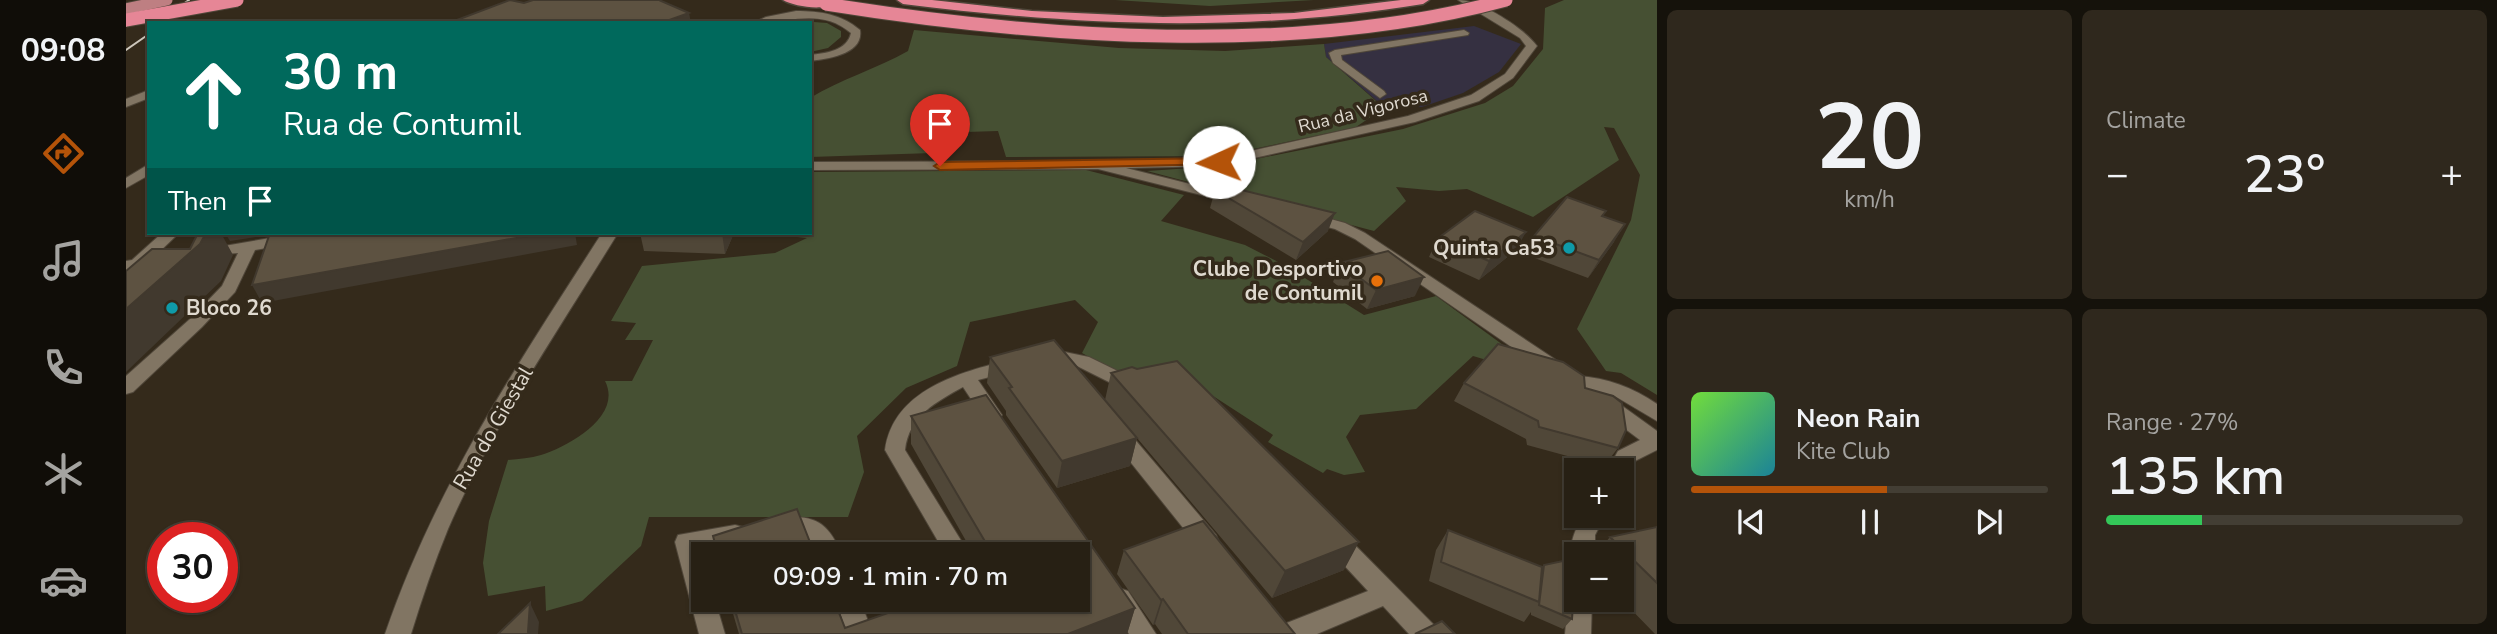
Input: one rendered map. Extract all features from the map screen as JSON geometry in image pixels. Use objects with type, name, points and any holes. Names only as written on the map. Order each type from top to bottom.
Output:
[{"type":"highway","points":[[126,19],[237,0]]},
{"type":"highway","points":[[789,0],[974,25],[1103,34],[1186,35],[1327,30],[1389,24],[1480,8],[1506,0]]},
{"type":"highway","points":[[807,0],[826,4]]},
{"type":"highway","points":[[903,0],[973,9],[1093,18],[1248,19],[1361,11],[1423,0]]},
{"type":"highway","points":[[1105,6],[1248,19]]},
{"type":"main road","points":[[126,9],[167,0]]},
{"type":"main road","points":[[126,19],[202,0]]},
{"type":"street","points":[[768,21],[850,0]]},
{"type":"street","points":[[812,60],[850,46],[856,39],[856,32],[846,10],[850,0]]},
{"type":"street","name":"Rua da Vigorosa","points":[[1098,165],[1219,162],[1410,119],[1475,98],[1509,76],[1532,46],[1524,36],[1463,0]]},
{"type":"street","points":[[797,15],[829,17],[851,26]]},
{"type":"street","points":[[1380,94],[1337,61],[1335,53],[1464,33]]},
{"type":"street","points":[[126,103],[147,95]]},
{"type":"street","points":[[812,166],[1098,165],[1248,202]]},
{"type":"street","points":[[126,184],[147,169]]},
{"type":"street","points":[[1287,213],[1340,226],[1360,236],[1577,383],[1656,442],[1624,458]]},
{"type":"street","points":[[129,268],[169,235]]},
{"type":"street","points":[[129,268],[312,235]]},
{"type":"street","name":"Rua do Giestal","points":[[398,634],[410,592],[470,459],[609,235]]},
{"type":"street","points":[[126,387],[196,323],[229,288],[249,245]]},
{"type":"street","points":[[1042,359],[1072,377]]},
{"type":"street","points":[[950,542],[895,450],[895,434],[902,421],[913,411],[937,393],[966,377],[1042,359],[1082,361],[1130,386],[1154,380]]},
{"type":"street","points":[[966,377],[1004,433]]},
{"type":"street","points":[[1577,383],[1601,383],[1625,391],[1657,414]]},
{"type":"street","points":[[1107,420],[1222,559]]},
{"type":"street","points":[[691,560],[686,542],[804,524],[819,531],[824,542]]},
{"type":"street","points":[[1320,525],[1426,634]]},
{"type":"street","points":[[1104,578],[1143,634]]},
{"type":"street","points":[[1282,630],[1387,594]]},
{"type":"street","points":[[706,612],[712,634]]},
{"type":"street","points":[[852,612],[860,634]]},
{"type":"street","points":[[1578,634],[1579,612]]},
{"type":"shaded area","points":[[1474,26],[1521,44],[1499,72],[1463,93],[1422,107],[1385,108],[1326,57],[1324,44]]},
{"type":"green space","points":[[1115,0],[1314,0],[1210,6]]},
{"type":"green space","points":[[1564,0],[1657,0],[1657,395],[1621,373],[1606,371],[1577,329],[1631,220],[1640,175],[1614,128],[1604,127],[1619,160],[1533,217],[1467,189],[1439,191],[1396,187],[1406,201],[1374,231],[1147,171],[1221,166],[1301,150],[1403,129],[1485,103],[1513,86],[1543,49],[1545,8]]},
{"type":"green space","points":[[812,22],[827,23],[841,31],[841,37],[828,48],[812,52]]},
{"type":"green space","points":[[914,30],[1119,48],[1225,51],[1324,44],[1326,57],[1384,108],[1356,127],[1221,156],[1006,157],[998,131],[934,133],[933,153],[812,157],[812,97],[908,51]]},
{"type":"green space","points":[[1086,170],[1184,195],[1161,221],[1245,245],[1284,265],[1364,315],[1436,296],[1529,364],[1530,373],[1473,356],[1416,409],[1360,415],[1346,437],[1365,472],[1344,475],[1327,469],[1323,473],[1268,442],[1273,435],[1176,372],[1134,382],[1082,353],[1098,322],[1075,300],[970,322],[957,366],[906,388],[857,436],[864,472],[848,517],[649,517],[641,546],[582,601],[546,611],[545,586],[488,596],[483,563],[489,521],[508,460],[553,451],[590,428],[607,406],[609,394],[605,381],[632,381],[653,340],[625,340],[636,323],[611,321],[642,266],[775,253],[807,238],[777,235],[812,235],[812,172]]},
{"type":"building","points":[[510,0],[524,3],[533,0],[659,0],[689,13],[667,21],[454,21]]},
{"type":"building","points":[[1217,184],[1335,213],[1303,242],[1215,190]]},
{"type":"building","points":[[1567,197],[1606,211],[1602,216],[1625,224],[1599,260],[1534,236]]},
{"type":"building","points":[[1475,211],[1526,232],[1489,261],[1437,239]]},
{"type":"building","points":[[197,235],[205,235],[200,244],[126,309],[126,271],[152,249],[190,249]]},
{"type":"building","points":[[269,235],[533,235],[252,285]]},
{"type":"building","points":[[1388,251],[1424,277],[1376,290],[1340,263]]},
{"type":"building","points":[[1054,340],[1137,438],[1062,461],[990,357]]},
{"type":"building","points":[[1498,344],[1563,362],[1584,376],[1585,388],[1613,396],[1622,403],[1626,430],[1618,448],[1539,427],[1538,421],[1464,383]]},
{"type":"building","points":[[1177,361],[1359,542],[1285,571],[1111,373],[1132,367],[1137,369]]},
{"type":"building","points":[[986,395],[1089,542],[985,542],[911,416]]},
{"type":"building","points":[[797,509],[810,542],[715,542],[713,536]]},
{"type":"building","points":[[1203,521],[1295,634],[1188,634],[1124,550]]},
{"type":"building","points":[[1657,527],[1657,583],[1634,560],[1634,542],[1615,542],[1610,537]]},
{"type":"building","points":[[1448,530],[1542,567],[1539,602],[1441,562]]},
{"type":"building","points":[[1090,544],[1135,608],[1068,634],[742,634],[736,612],[839,612],[845,628],[891,612],[1090,612]]},
{"type":"building","points":[[1564,561],[1564,612],[1572,612],[1572,619],[1539,605],[1544,565]]},
{"type":"building","points":[[530,603],[528,632],[531,634],[498,634]]},
{"type":"building","points":[[1442,621],[1455,634],[1415,634]]},
{"type":"tram line","points":[[159,21],[189,0]]},
{"type":"tram line","points":[[126,50],[147,35]]},
{"type":"railway","points":[[126,24],[161,0]]},
{"type":"place","name":"Quinta Ca53","points":[[1569,248]]},
{"type":"place","name":"Clube Desportivo de Contumil","points":[[1377,281]]},
{"type":"place","name":"Bloco 26","points":[[172,308]]},
{"type":"route","points":[[940,166],[1219,162]]}]
